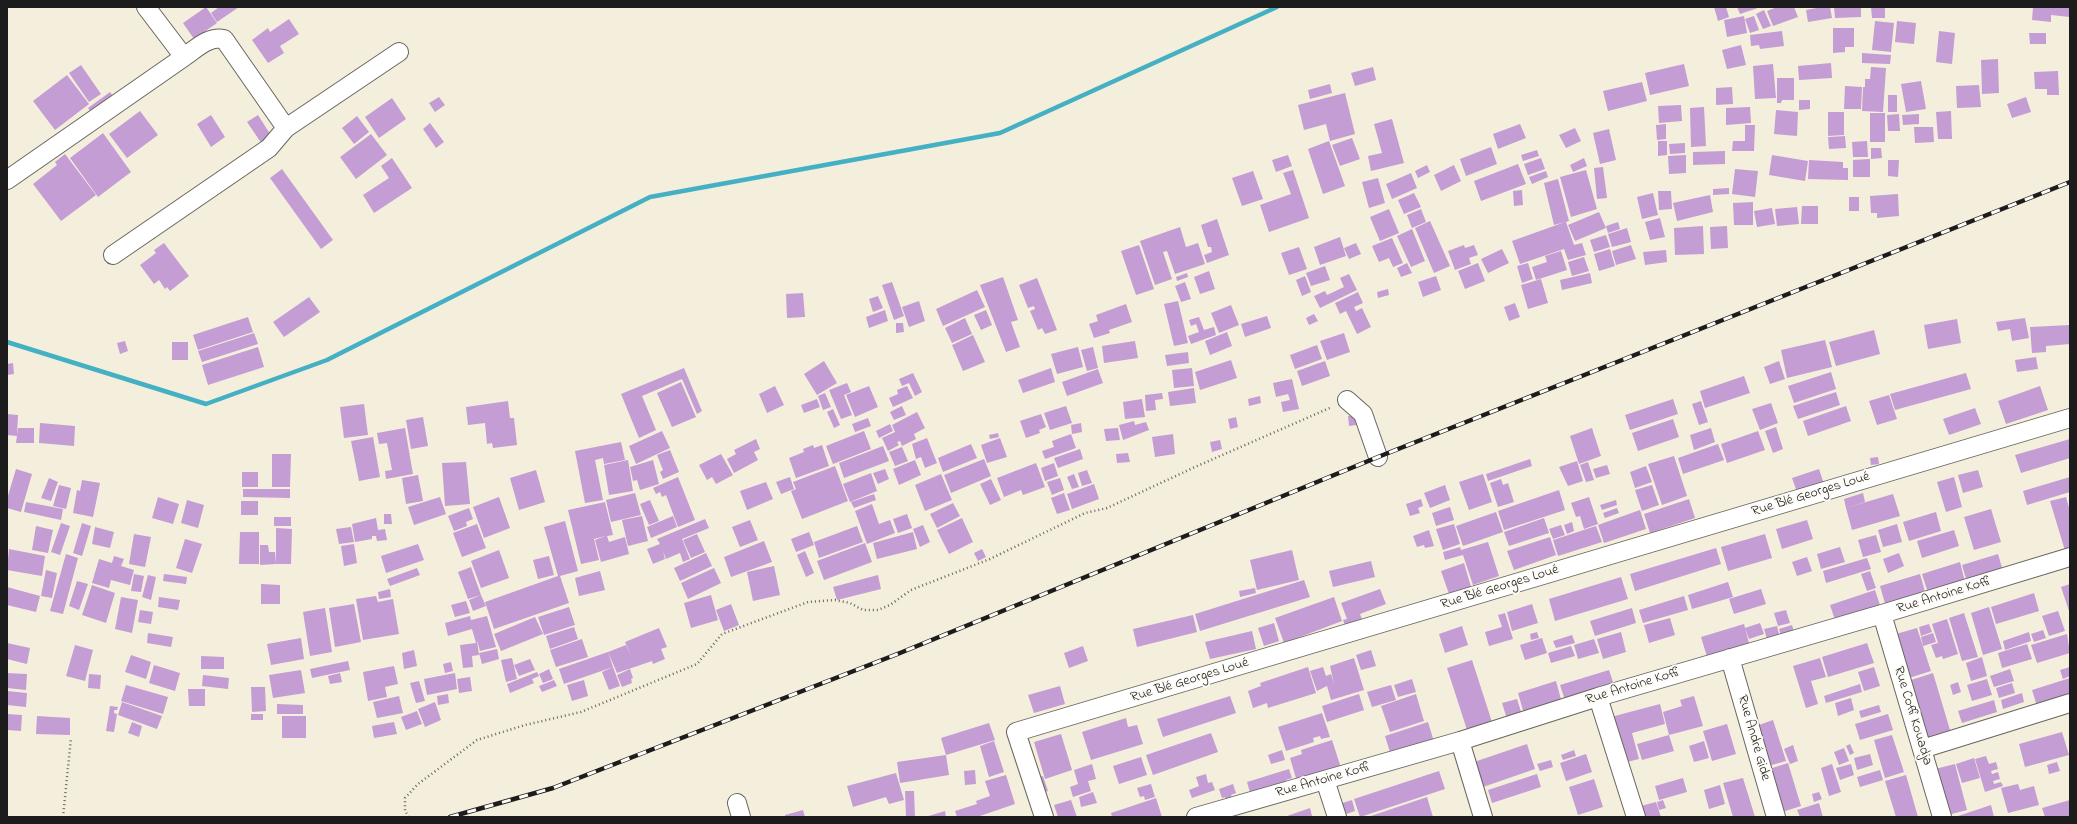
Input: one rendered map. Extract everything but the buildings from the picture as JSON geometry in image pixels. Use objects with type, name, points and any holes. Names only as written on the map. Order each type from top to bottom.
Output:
[{"type":"street","points":[[146,7],[184,57]]},
{"type":"street","points":[[7,180],[208,40],[216,37],[224,39],[286,128]]},
{"type":"street","points":[[113,255],[269,148],[286,128],[398,52]]},
{"type":"street","points":[[1348,400],[1363,414],[1378,457]]},
{"type":"street","name":"Rue Blé Georges Loué","points":[[1044,817],[1016,732],[2070,418]]},
{"type":"street","name":"Rue Antoine Koffi","points":[[1196,817],[1460,741],[1598,696],[1882,614],[2070,557]]},
{"type":"street","name":"Rue Coffi Kouadja","points":[[1882,614],[1942,817]]},
{"type":"street","name":"Rue André Gide","points":[[1730,658],[1776,817]]},
{"type":"street","points":[[1598,696],[1636,817]]},
{"type":"street","points":[[1922,749],[2070,702]]},
{"type":"street","points":[[1460,741],[1483,817]]},
{"type":"street","points":[[1325,780],[1337,817]]},
{"type":"path","points":[[409,817],[405,811],[405,798],[418,784],[477,740],[525,725],[581,712],[697,664],[722,634],[808,602],[835,600],[850,603],[863,610],[878,610],[890,605],[911,590],[990,559],[1085,513],[1106,508],[1195,466],[1348,400]]},
{"type":"path","points":[[63,817],[71,738]]},
{"type":"waterway","points":[[7,342],[206,404],[327,360],[650,197],[1000,133],[1277,7]]},
{"type":"railway","points":[[450,817],[553,788],[900,653],[1378,457],[2070,182]]}]
